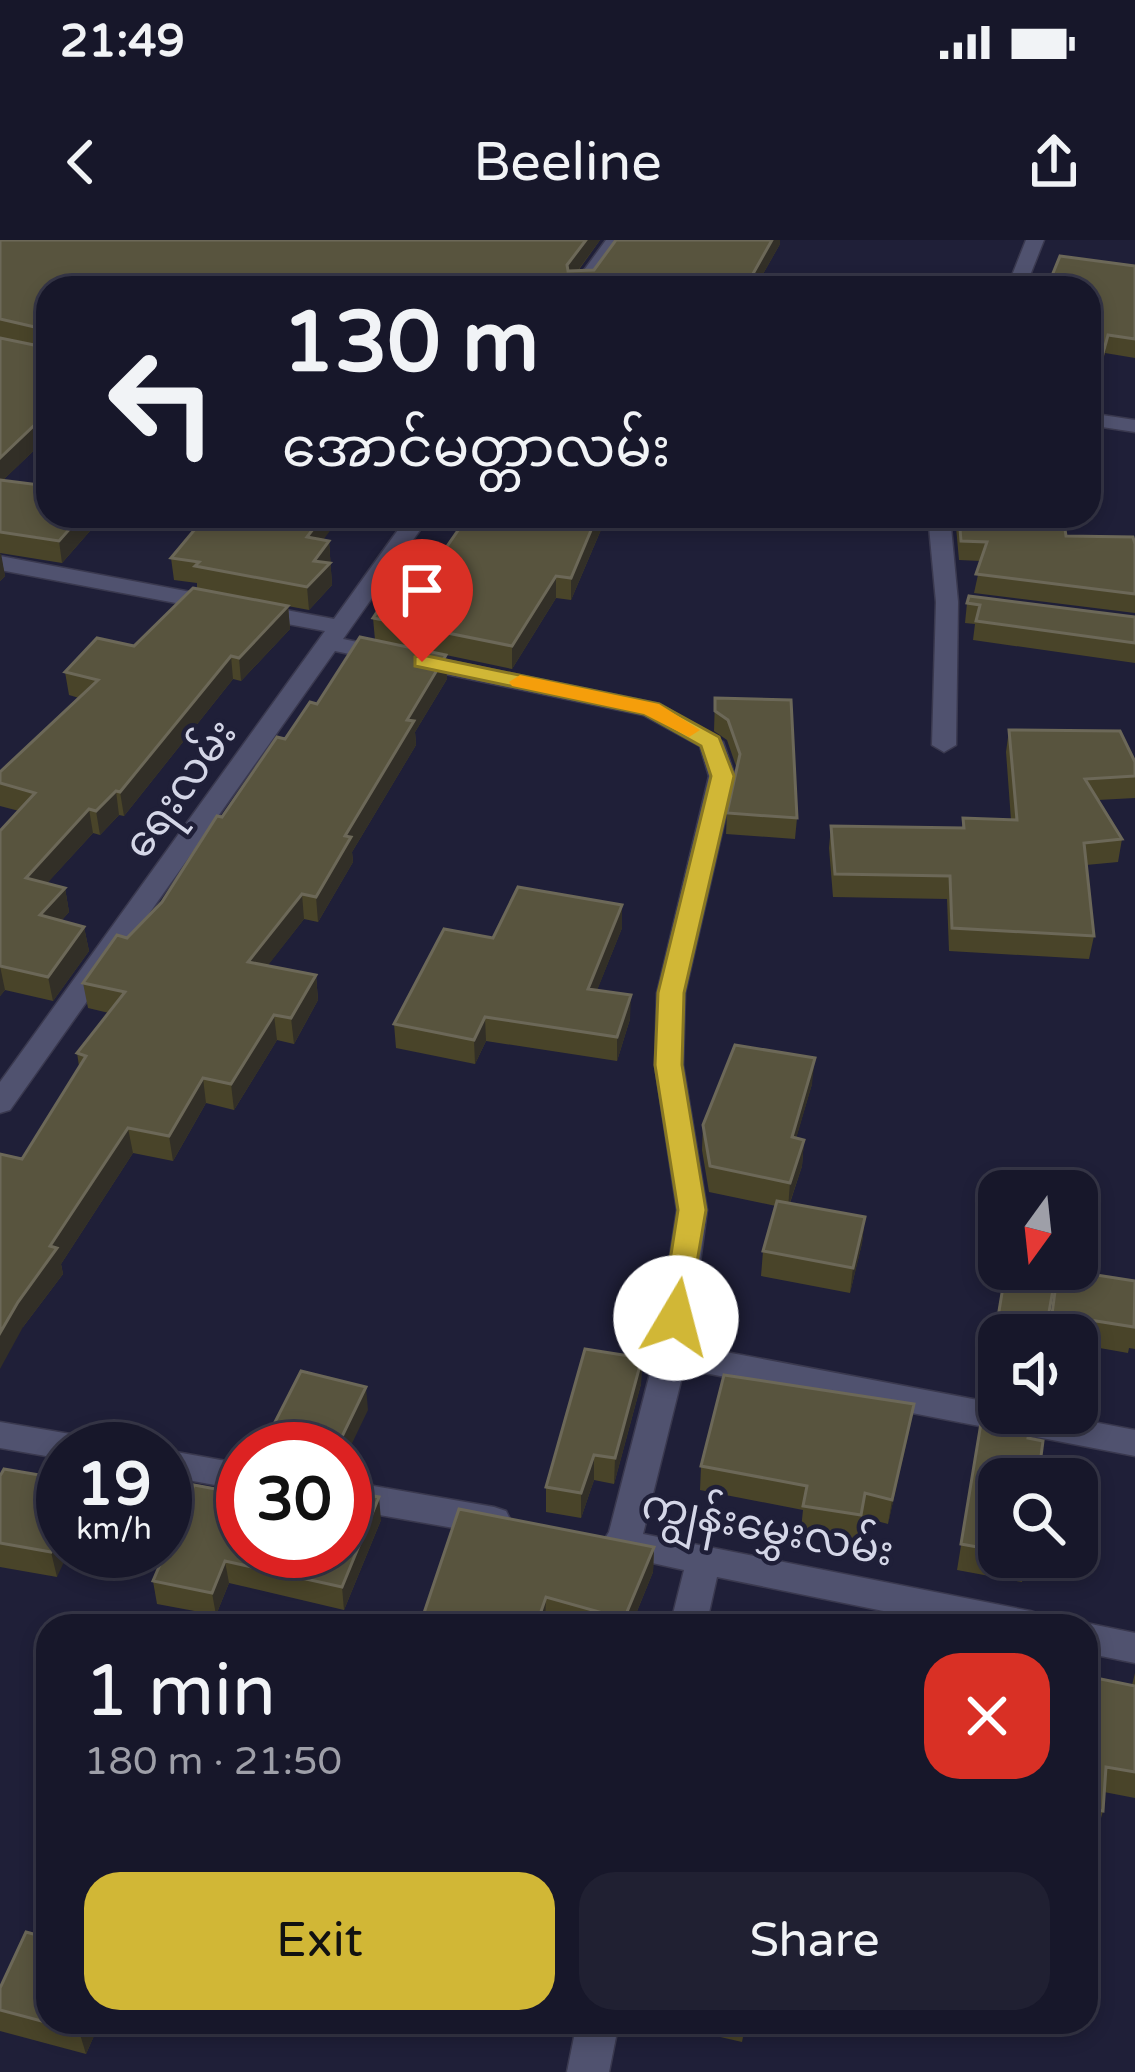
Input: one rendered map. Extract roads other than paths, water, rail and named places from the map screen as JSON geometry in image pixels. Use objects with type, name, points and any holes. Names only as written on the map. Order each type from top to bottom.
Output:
[{"type":"street","points":[[589,276],[615,240]]},
{"type":"street","points":[[1021,276],[1035,240]]},
{"type":"street","points":[[1101,421],[1135,426]]},
{"type":"street","name":"ရေးလမ်း","points":[[0,1103],[411,528]]},
{"type":"street","points":[[942,528],[958,604],[944,745]]},
{"type":"street","points":[[0,563],[651,709],[711,742],[722,776],[671,993],[668,1065],[692,1210],[670,1354],[623,1544]]},
{"type":"street","points":[[670,1354],[1135,1443]]},
{"type":"street","points":[[0,1435],[36,1441]]},
{"type":"street","points":[[372,1500],[531,1527]]},
{"type":"street","name":"ကျွန်းမွှေးလမ်း","points":[[577,1535],[972,1614]]},
{"type":"street","points":[[691,1614],[704,1558]]},
{"type":"street","points":[[1098,1640],[1135,1648]]},
{"type":"street","points":[[588,2072],[596,2034]]}]
